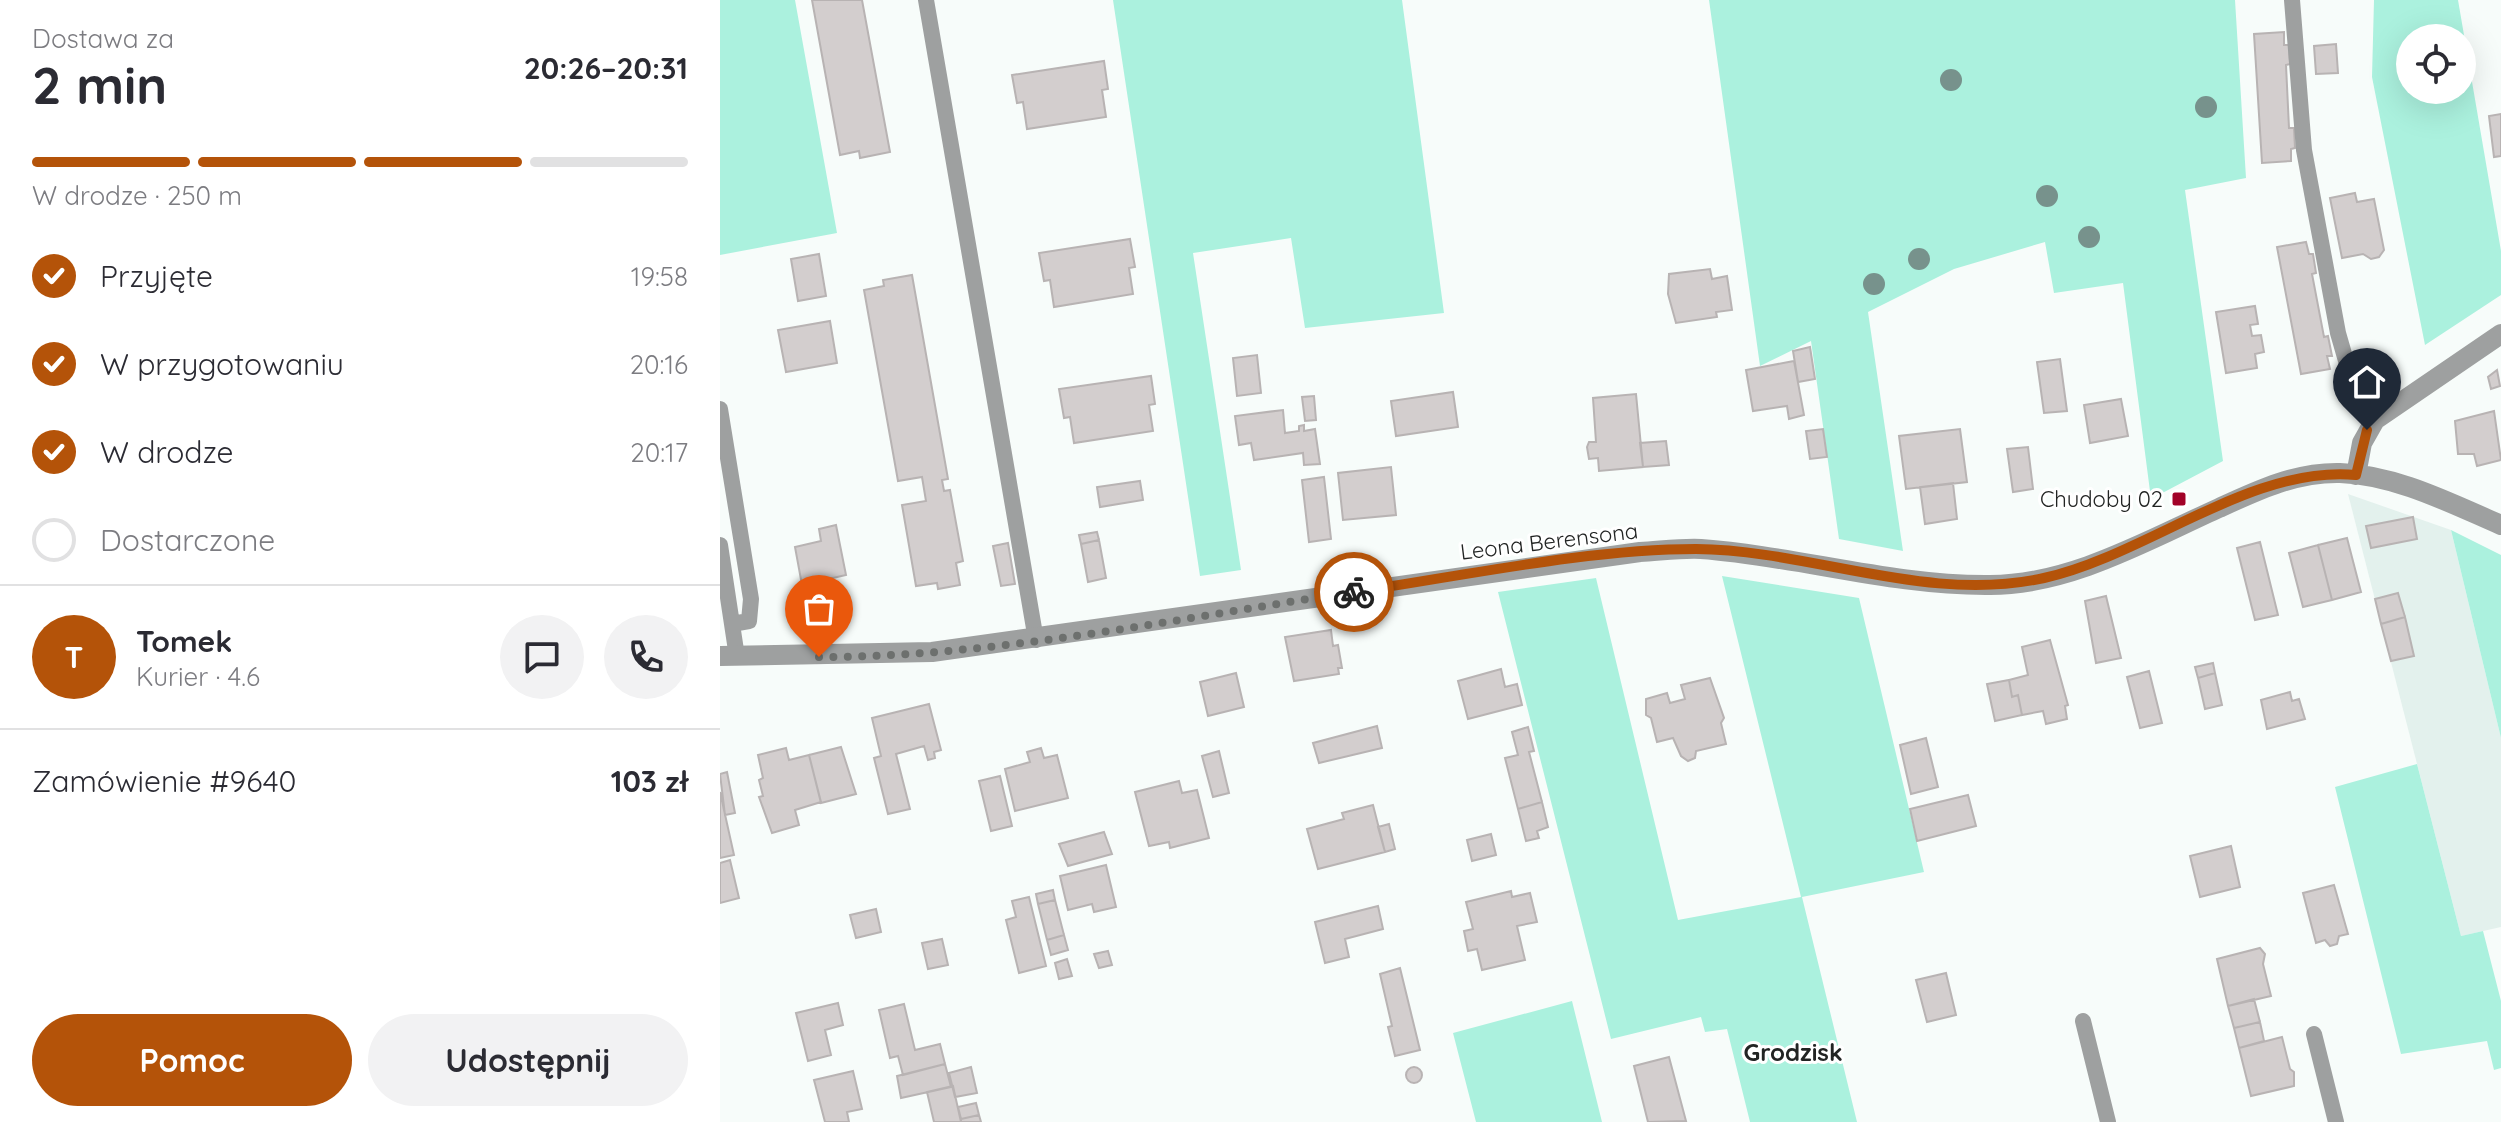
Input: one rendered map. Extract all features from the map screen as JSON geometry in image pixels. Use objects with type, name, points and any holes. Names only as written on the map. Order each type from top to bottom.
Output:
[{"type":"street","points":[[2356,475],[2362,443],[2375,420],[2501,334]]},
{"type":"street","name":"Leona Berensona","points":[[729,656],[932,652],[1036,640],[1640,552],[1698,549],[1916,581],[1990,585],[2020,583],[2119,553],[2285,480],[2323,474],[2356,475],[2422,491],[2501,525]]},
{"type":"lane","points":[[926,0],[1036,640]]},
{"type":"lane","points":[[2292,0],[2304,150],[2335,317],[2355,392],[2375,420]]},
{"type":"lane","points":[[720,409],[751,599],[749,621],[732,624]]},
{"type":"lane","points":[[720,545],[732,624],[729,656]]},
{"type":"lane","points":[[2083,1021],[2108,1122]]},
{"type":"lane","points":[[2314,1034],[2336,1122]]},
{"type":"shaded area","points":[[2348,494],[2451,530],[2501,738],[2501,927],[2461,936]]},
{"type":"green space","points":[[720,0],[795,0],[837,233],[720,255]]},
{"type":"green space","points":[[1113,0],[1402,0],[1444,313],[1305,328],[1291,238],[1193,253],[1241,570],[1200,576]]},
{"type":"green space","points":[[1709,0],[2235,0],[2246,178],[2185,190],[2223,461],[2151,499],[2123,283],[2054,293],[2045,242],[1954,269],[1868,312],[1903,551],[1839,539],[1811,341],[1760,366]]},
{"type":"green space","points":[[2374,0],[2458,0],[2462,24],[2396,24],[2396,104],[2476,104],[2501,251],[2501,295],[2425,345],[2372,77]]},
{"type":"green space","points":[[2451,530],[2501,555],[2501,738]]},
{"type":"green space","points":[[1722,576],[1859,598],[1924,872],[1802,897],[1857,1122],[1750,1122],[1727,1029],[1705,1032],[1701,1017],[1611,1039],[1498,592],[1596,578],[1678,920],[1801,897]]},
{"type":"green space","points":[[2417,764],[2461,936],[2483,931],[2501,1001],[2501,1068],[2494,1070],[2487,1041],[2401,1054],[2335,787]]},
{"type":"green space","points":[[1572,1001],[1602,1122],[1476,1122],[1453,1033]]},
{"type":"building","points":[[812,0],[862,0],[890,152],[860,158],[859,151],[840,155]]},
{"type":"building","points":[[2284,32],[2284,45],[2289,45],[2290,64],[2286,65],[2289,128],[2294,128],[2295,148],[2291,149],[2291,161],[2262,163],[2254,34]]},
{"type":"building","points":[[2336,44],[2338,73],[2316,74],[2314,46]]},
{"type":"building","points":[[1104,61],[1108,89],[1102,90],[1106,117],[1027,129],[1023,102],[1017,103],[1012,75]]},
{"type":"building","points":[[2501,114],[2501,156],[2494,157],[2489,116]]},
{"type":"building","points":[[2355,193],[2357,202],[2374,199],[2384,250],[2379,257],[2371,259],[2363,254],[2342,258],[2330,198]]},
{"type":"building","points":[[1130,239],[1135,267],[1129,268],[1133,294],[1054,307],[1050,280],[1044,281],[1039,253]]},
{"type":"building","points":[[2306,242],[2309,254],[2313,254],[2316,273],[2312,274],[2324,337],[2328,336],[2332,356],[2327,356],[2330,369],[2301,374],[2277,247]]},
{"type":"building","points":[[819,254],[826,296],[798,301],[791,259]]},
{"type":"building","points":[[1710,269],[1712,279],[1727,276],[1732,310],[1716,312],[1717,317],[1676,323],[1668,294],[1669,274]]},
{"type":"building","points":[[912,275],[948,479],[942,480],[944,491],[950,490],[963,561],[956,563],[960,585],[938,589],[937,583],[916,586],[902,505],[926,501],[922,477],[898,481],[864,290],[884,286],[883,280]]},
{"type":"building","points":[[2255,306],[2258,324],[2250,325],[2252,336],[2261,335],[2264,352],[2255,354],[2257,368],[2226,373],[2216,312]]},
{"type":"building","points":[[830,321],[837,363],[786,372],[778,330]]},
{"type":"building","points":[[1810,347],[1815,379],[1798,382],[1793,351]]},
{"type":"building","points":[[1257,355],[1261,393],[1237,396],[1233,358]]},
{"type":"building","points":[[2060,359],[2067,411],[2044,413],[2037,362]]},
{"type":"building","points":[[1794,361],[1804,415],[1789,419],[1787,406],[1753,411],[1746,370]]},
{"type":"building","points":[[2497,370],[2500,386],[2491,389],[2488,377]]},
{"type":"building","points":[[1151,376],[1155,404],[1149,405],[1153,431],[1074,443],[1070,417],[1064,418],[1059,389]]},
{"type":"building","points":[[1453,392],[1458,427],[1396,436],[1391,401]]},
{"type":"building","points":[[1636,394],[1643,467],[1599,471],[1598,458],[1589,459],[1587,447],[1589,442],[1596,442],[1593,398]]},
{"type":"building","points":[[1314,396],[1316,420],[1305,421],[1302,397]]},
{"type":"building","points":[[2121,399],[2128,436],[2090,443],[2084,405]]},
{"type":"building","points":[[1283,410],[1285,433],[1299,431],[1299,426],[1304,425],[1304,431],[1315,429],[1320,464],[1304,465],[1303,453],[1254,460],[1251,443],[1239,445],[1235,416]]},
{"type":"building","points":[[2494,411],[2501,460],[2477,466],[2474,454],[2458,454],[2455,421]]},
{"type":"building","points":[[1823,429],[1827,457],[1810,459],[1806,431]]},
{"type":"building","points":[[1960,429],[1967,482],[1906,489],[1899,436]]},
{"type":"building","points":[[1666,441],[1669,465],[1643,467],[1640,443]]},
{"type":"building","points":[[2028,447],[2033,489],[2013,492],[2007,449]]},
{"type":"building","points":[[1391,467],[1396,515],[1343,520],[1338,473]]},
{"type":"building","points":[[1324,477],[1331,539],[1309,542],[1302,480]]},
{"type":"building","points":[[1140,481],[1143,500],[1100,507],[1097,487]]},
{"type":"building","points":[[1953,483],[1957,519],[1925,524],[1920,487]]},
{"type":"building","points":[[2413,517],[2417,539],[2371,548],[2366,526]]},
{"type":"building","points":[[836,525],[846,575],[802,585],[795,547],[821,541],[819,529]]},
{"type":"building","points":[[1097,532],[1099,540],[1081,544],[1079,535]]},
{"type":"building","points":[[2347,538],[2361,592],[2332,600],[2318,545]]},
{"type":"building","points":[[1099,540],[1106,578],[1088,582],[1081,544]]},
{"type":"building","points":[[2260,542],[2278,615],[2255,620],[2237,548]]},
{"type":"building","points":[[1008,543],[1015,584],[1001,586],[993,546]]},
{"type":"building","points":[[2318,545],[2332,600],[2303,607],[2289,553]]},
{"type":"building","points":[[2398,593],[2405,617],[2381,624],[2375,599]]},
{"type":"building","points":[[2106,596],[2121,658],[2096,663],[2085,601]]},
{"type":"building","points":[[2405,617],[2414,656],[2391,661],[2381,624]]},
{"type":"building","points":[[1331,630],[1333,646],[1338,645],[1342,668],[1338,668],[1339,674],[1294,681],[1285,637]]},
{"type":"building","points":[[2050,640],[2068,705],[2065,706],[2067,719],[2046,724],[2043,711],[2022,715],[2018,695],[2012,697],[2009,680],[2028,675],[2022,647]]},
{"type":"building","points":[[2213,663],[2215,673],[2198,678],[2195,667]]},
{"type":"building","points":[[1501,669],[1505,687],[1517,684],[1522,705],[1468,719],[1458,681]]},
{"type":"building","points":[[2149,671],[2162,723],[2140,728],[2127,677]]},
{"type":"building","points":[[1236,673],[1244,707],[1208,716],[1200,682]]},
{"type":"building","points":[[2215,673],[2222,705],[2205,709],[2198,678]]},
{"type":"building","points":[[1710,678],[1724,718],[1721,723],[1726,744],[1696,751],[1695,758],[1688,761],[1681,756],[1673,738],[1657,742],[1651,718],[1646,715],[1646,699],[1667,693],[1670,703],[1685,699],[1681,685]]},
{"type":"building","points":[[2009,680],[2012,697],[2018,695],[2022,715],[1995,721],[1987,684]]},
{"type":"building","points":[[2290,692],[2292,701],[2299,699],[2305,719],[2267,729],[2261,700]]},
{"type":"building","points":[[929,704],[941,750],[934,752],[935,758],[928,760],[924,746],[896,754],[910,809],[888,814],[874,758],[881,756],[872,718]]},
{"type":"building","points":[[1377,726],[1382,748],[1319,763],[1313,743]]},
{"type":"building","points":[[1528,727],[1534,751],[1529,752],[1542,802],[1518,809],[1505,758],[1518,755],[1512,732]]},
{"type":"building","points":[[1926,738],[1938,787],[1911,794],[1900,745]]},
{"type":"building","points":[[841,747],[856,794],[821,803],[809,755]]},
{"type":"building","points":[[786,748],[789,760],[809,755],[821,802],[795,810],[799,825],[772,833],[759,797],[763,796],[759,780],[763,778],[758,755]]},
{"type":"building","points":[[1041,748],[1044,758],[1057,755],[1068,798],[1015,811],[1005,769],[1030,762],[1027,752]]},
{"type":"building","points":[[1219,751],[1229,793],[1213,797],[1202,756]]},
{"type":"building","points":[[727,772],[735,813],[725,815],[720,774]]},
{"type":"building","points":[[1000,776],[1012,826],[991,831],[979,781]]},
{"type":"building","points":[[1179,781],[1182,793],[1197,790],[1209,838],[1170,848],[1169,842],[1149,846],[1135,792]]},
{"type":"building","points":[[720,792],[734,855],[720,858]]},
{"type":"building","points":[[1968,795],[1976,826],[1917,841],[1910,809]]},
{"type":"building","points":[[1542,802],[1548,827],[1537,831],[1539,838],[1526,841],[1518,809]]},
{"type":"building","points":[[1373,805],[1385,852],[1318,869],[1307,829],[1344,819],[1342,813]]},
{"type":"building","points":[[1389,824],[1395,849],[1385,852],[1378,827]]},
{"type":"building","points":[[1104,832],[1112,854],[1068,866],[1059,844]]},
{"type":"building","points":[[1491,834],[1496,855],[1472,861],[1467,840]]},
{"type":"building","points":[[2231,846],[2240,887],[2200,897],[2190,856]]},
{"type":"building","points":[[730,860],[739,898],[720,903],[720,863]]},
{"type":"building","points":[[1106,865],[1116,907],[1094,912],[1092,904],[1068,910],[1060,876]]},
{"type":"building","points":[[2334,885],[2348,934],[2339,936],[2337,944],[2330,946],[2325,940],[2316,943],[2303,893]]},
{"type":"building","points":[[1053,890],[1055,900],[1038,904],[1036,894]]},
{"type":"building","points":[[1511,891],[1512,897],[1530,893],[1537,922],[1517,926],[1525,960],[1482,970],[1477,949],[1468,951],[1464,931],[1473,929],[1466,902]]},
{"type":"building","points":[[1029,897],[1046,966],[1019,973],[1006,920],[1016,917],[1012,901]]},
{"type":"building","points":[[1055,900],[1064,935],[1047,940],[1038,904]]},
{"type":"building","points":[[1378,906],[1383,929],[1345,939],[1349,957],[1325,963],[1315,922]]},
{"type":"building","points":[[876,909],[881,932],[856,938],[850,915]]},
{"type":"building","points":[[1064,935],[1068,950],[1051,955],[1047,940]]},
{"type":"building","points":[[942,939],[948,965],[928,969],[922,943]]},
{"type":"building","points":[[2260,948],[2265,954],[2263,964],[2271,996],[2228,1006],[2217,959]]},
{"type":"building","points":[[1108,951],[1112,965],[1099,968],[1094,954]]},
{"type":"building","points":[[1067,959],[1072,976],[1059,979],[1055,963]]},
{"type":"building","points":[[1400,968],[1420,1050],[1395,1056],[1388,1027],[1392,1026],[1380,974]]},
{"type":"building","points":[[1946,973],[1956,1015],[1927,1022],[1916,980]]},
{"type":"building","points":[[2254,999],[2260,1022],[2234,1028],[2228,1006]]},
{"type":"building","points":[[838,1003],[843,1025],[825,1030],[831,1055],[808,1061],[796,1013]]},
{"type":"building","points":[[904,1004],[915,1050],[940,1044],[945,1064],[903,1075],[898,1056],[890,1058],[879,1010]]},
{"type":"building","points":[[2260,1022],[2264,1041],[2239,1048],[2234,1028]]},
{"type":"building","points":[[2282,1037],[2290,1069],[2294,1072],[2294,1086],[2251,1096],[2239,1048]]},
{"type":"building","points":[[1669,1057],[1686,1121],[1648,1122],[1634,1066]]},
{"type":"building","points":[[945,1064],[951,1087],[901,1098],[897,1076]]},
{"type":"building","points":[[971,1067],[977,1093],[955,1097],[949,1073]]},
{"type":"building","points":[[1414,1067],[1420,1069],[1420,1081],[1414,1083],[1408,1081],[1406,1075],[1408,1069]]},
{"type":"building","points":[[853,1071],[862,1109],[847,1112],[849,1122],[825,1122],[814,1080]]},
{"type":"building","points":[[953,1086],[961,1122],[934,1122],[927,1092]]},
{"type":"building","points":[[976,1103],[979,1115],[961,1119],[958,1107]]},
{"type":"building","points":[[979,1115],[981,1122],[961,1122],[961,1119]]},
{"type":"way so far","points":[[819,657],[932,652],[1036,640],[1354,592]]},
{"type":"place","name":"Chudoby 02","points":[[2179,499]]},
{"type":"district","name":"Grodzisk","points":[[1793,1052]]},
{"type":"route","points":[[1354,592],[1512,568],[1640,552],[1698,549],[1916,581],[1990,585],[2020,583],[2119,553],[2285,480],[2308,475],[2356,475],[2367,430]]}]
